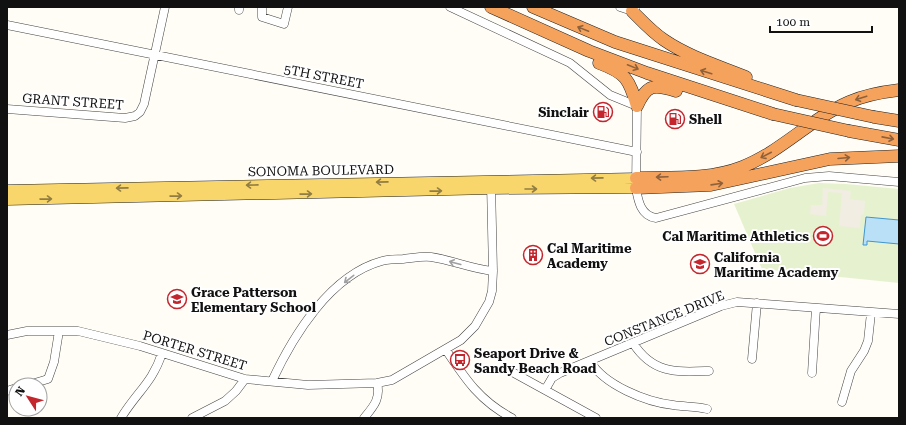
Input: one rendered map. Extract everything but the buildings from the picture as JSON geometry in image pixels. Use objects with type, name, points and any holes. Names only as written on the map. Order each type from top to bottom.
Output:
[{"type":"highway","points":[[491,7],[589,51],[647,73],[704,92],[773,114],[849,131],[899,140]]},
{"type":"highway","points":[[533,7],[615,42],[796,100],[899,121]]},
{"type":"highway","points":[[634,9],[648,28],[673,46],[688,54],[768,85],[796,100]]},
{"type":"highway","points":[[506,14],[543,39],[620,72],[631,85],[637,106]]},
{"type":"highway","points":[[637,106],[644,92],[657,86],[706,101],[751,106]]},
{"type":"highway","points":[[636,183],[697,176],[742,167],[771,152],[825,115],[848,103],[881,93],[899,90]]},
{"type":"highway","points":[[636,183],[711,185],[731,182],[830,159],[899,156]]},
{"type":"main road","name":"SONOMA BOULEVARD","points":[[7,190],[636,183]]},
{"type":"main road","name":"SONOMA BOULEVARD","points":[[7,200],[491,185]]},
{"type":"street","name":"GRANT STREET","points":[[7,109],[125,118],[136,116],[140,112],[147,94],[165,7]]},
{"type":"street","points":[[262,7],[262,17],[284,24],[288,7]]},
{"type":"street","points":[[450,7],[570,63],[610,95],[637,106],[636,183],[638,201],[642,210],[649,217],[656,218],[805,178],[829,176],[899,182]]},
{"type":"street","points":[[620,7],[634,9]]},
{"type":"street","name":"5TH STREET","points":[[7,25],[637,152]]},
{"type":"street","name":"PORTER STREET","points":[[7,335],[27,331],[78,331],[162,353],[245,379],[308,385],[377,383],[392,380],[405,375],[467,336],[480,320],[489,302],[492,291],[491,185]]},
{"type":"street","points":[[272,381],[288,350],[320,303],[360,270],[383,261],[431,257],[481,270],[493,271]]},
{"type":"street","name":"CONSTANCE DRIVE","points":[[545,390],[552,378],[560,373],[721,306],[737,302],[899,314]]},
{"type":"street","points":[[752,359],[757,303]]},
{"type":"street","points":[[812,372],[816,308]]},
{"type":"street","points":[[842,402],[851,371],[864,351],[868,341],[871,312]]},
{"type":"street","points":[[48,379],[54,362],[59,330]]},
{"type":"street","points":[[633,343],[647,361],[661,368],[675,372],[709,371]]},
{"type":"street","points":[[446,350],[472,388],[495,408],[512,418]]},
{"type":"street","points":[[121,418],[130,403],[149,382],[157,369],[162,353]]},
{"type":"street","points":[[590,361],[601,376],[644,399],[674,405],[697,406],[707,409]]},
{"type":"street","points":[[514,373],[596,418]]},
{"type":"street","points":[[192,418],[225,401],[236,391],[245,379]]},
{"type":"street","points":[[364,418],[377,400],[379,390],[377,383]]},
{"type":"green space","name":"Cal Maritime Athletics","points":[[819,183],[899,189],[899,283],[762,269],[734,204],[790,188]]},
{"type":"shaded area","points":[[823,188],[851,191],[850,199],[865,201],[864,214],[861,215],[860,228],[839,226],[842,193],[828,192],[826,216],[810,214],[811,205],[822,205]]},
{"type":"water","points":[[866,217],[899,220],[899,244],[867,241],[867,245],[863,245]]},
{"type":"place","name":"Sinclair","points":[[603,112]]},
{"type":"place","name":"Shell","points":[[675,119]]},
{"type":"place","name":"Cal Maritime Athletics","points":[[823,236]]},
{"type":"place","name":"Cal Maritime Academy","points":[[533,255]]},
{"type":"place","name":"California Maritime Academy","points":[[700,264]]},
{"type":"place","name":"Grace Patterson Elementary School","points":[[177,299]]},
{"type":"place","name":"Seaport Drive & Sandy Beach Road","points":[[460,360]]}]
